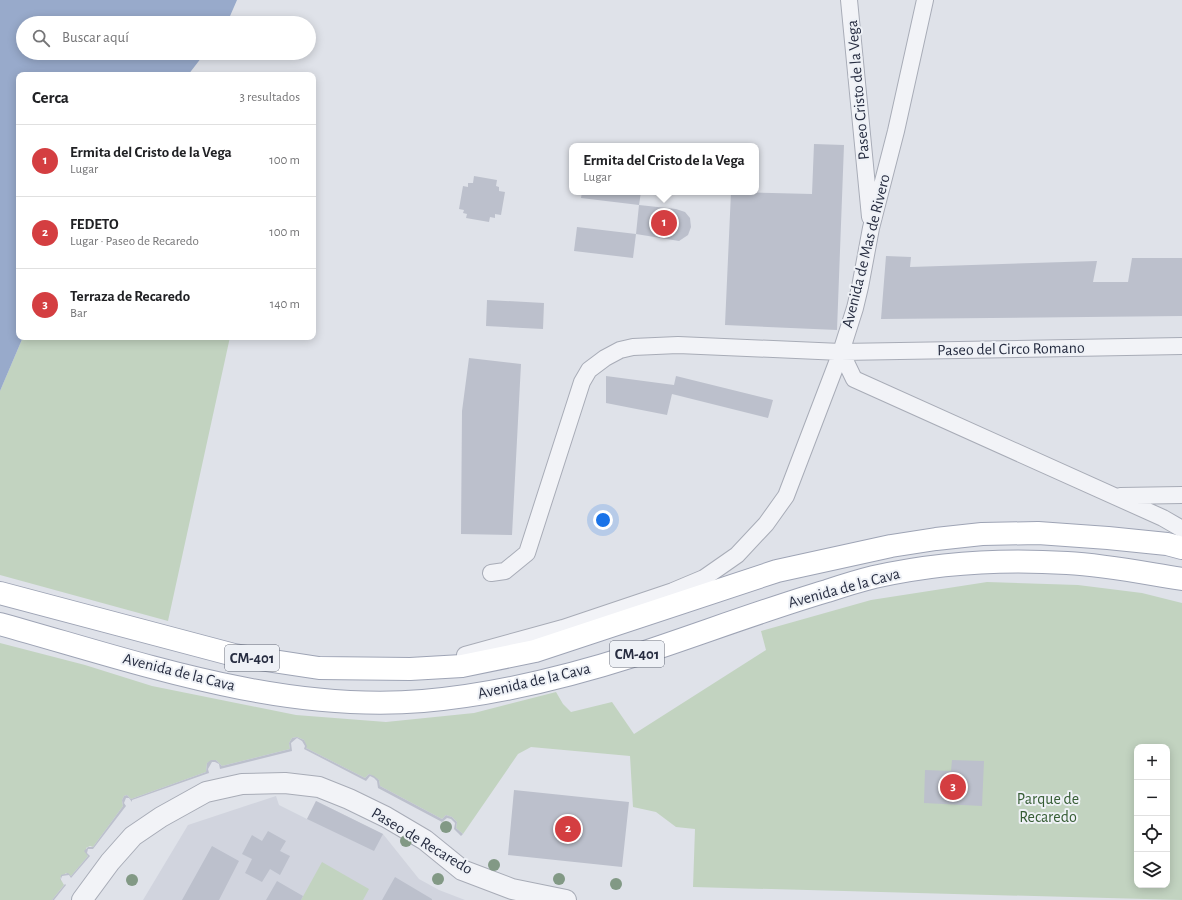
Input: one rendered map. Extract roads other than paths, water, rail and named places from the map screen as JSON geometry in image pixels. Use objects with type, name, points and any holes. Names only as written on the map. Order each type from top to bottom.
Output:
[{"type":"main road","name":"Avenida de la Cava","points":[[0,593],[194,646],[274,662],[319,668],[410,669],[462,666],[535,651],[641,618],[716,590],[777,571],[891,546],[936,538],[982,534],[1038,533],[1108,538],[1182,548]]},
{"type":"main road","name":"Avenida de la Cava","points":[[0,624],[169,672],[268,693],[350,701],[421,701],[466,696],[525,686],[636,655],[772,607],[874,577],[890,574],[985,562],[1026,562],[1068,563],[1182,579]]},
{"type":"street","name":"Paseo Cristo de la Vega","points":[[849,0],[871,228]]},
{"type":"street","name":"Avenida de Mas de Rivero","points":[[786,496],[841,352],[860,287],[871,228],[896,131],[925,0]]},
{"type":"street","name":"Paseo del Circo Romano","points":[[491,573],[505,571],[527,553],[582,382],[589,370],[605,358],[620,350],[633,347],[662,346],[841,352],[1182,346]]},
{"type":"street","points":[[841,352],[854,380],[1163,518],[1182,529]]},
{"type":"street","points":[[1114,496],[1182,495]]},
{"type":"street","name":"Avenida de la Cava","points":[[410,669],[563,628],[673,591],[704,578],[737,555],[766,524],[786,496]]},
{"type":"street","name":"Paseo de Recaredo","points":[[82,900],[110,862],[133,836],[161,817],[206,792],[242,784],[285,783],[319,787],[386,817],[425,840],[462,870],[512,889],[566,900]]},
{"type":"water","points":[[0,0],[237,0],[230,16],[16,16],[16,60],[200,60],[190,72],[16,72],[16,340],[22,340],[0,391]]},
{"type":"place","name":"Ermita del Cristo de la Vega","points":[[664,223]]},
{"type":"place","name":"Terraza de Recaredo","points":[[953,787]]},
{"type":"place","name":"FEDETO","points":[[568,829]]},
{"type":"park label","name":"Parque de Recaredo","points":[[1048,808]]}]
